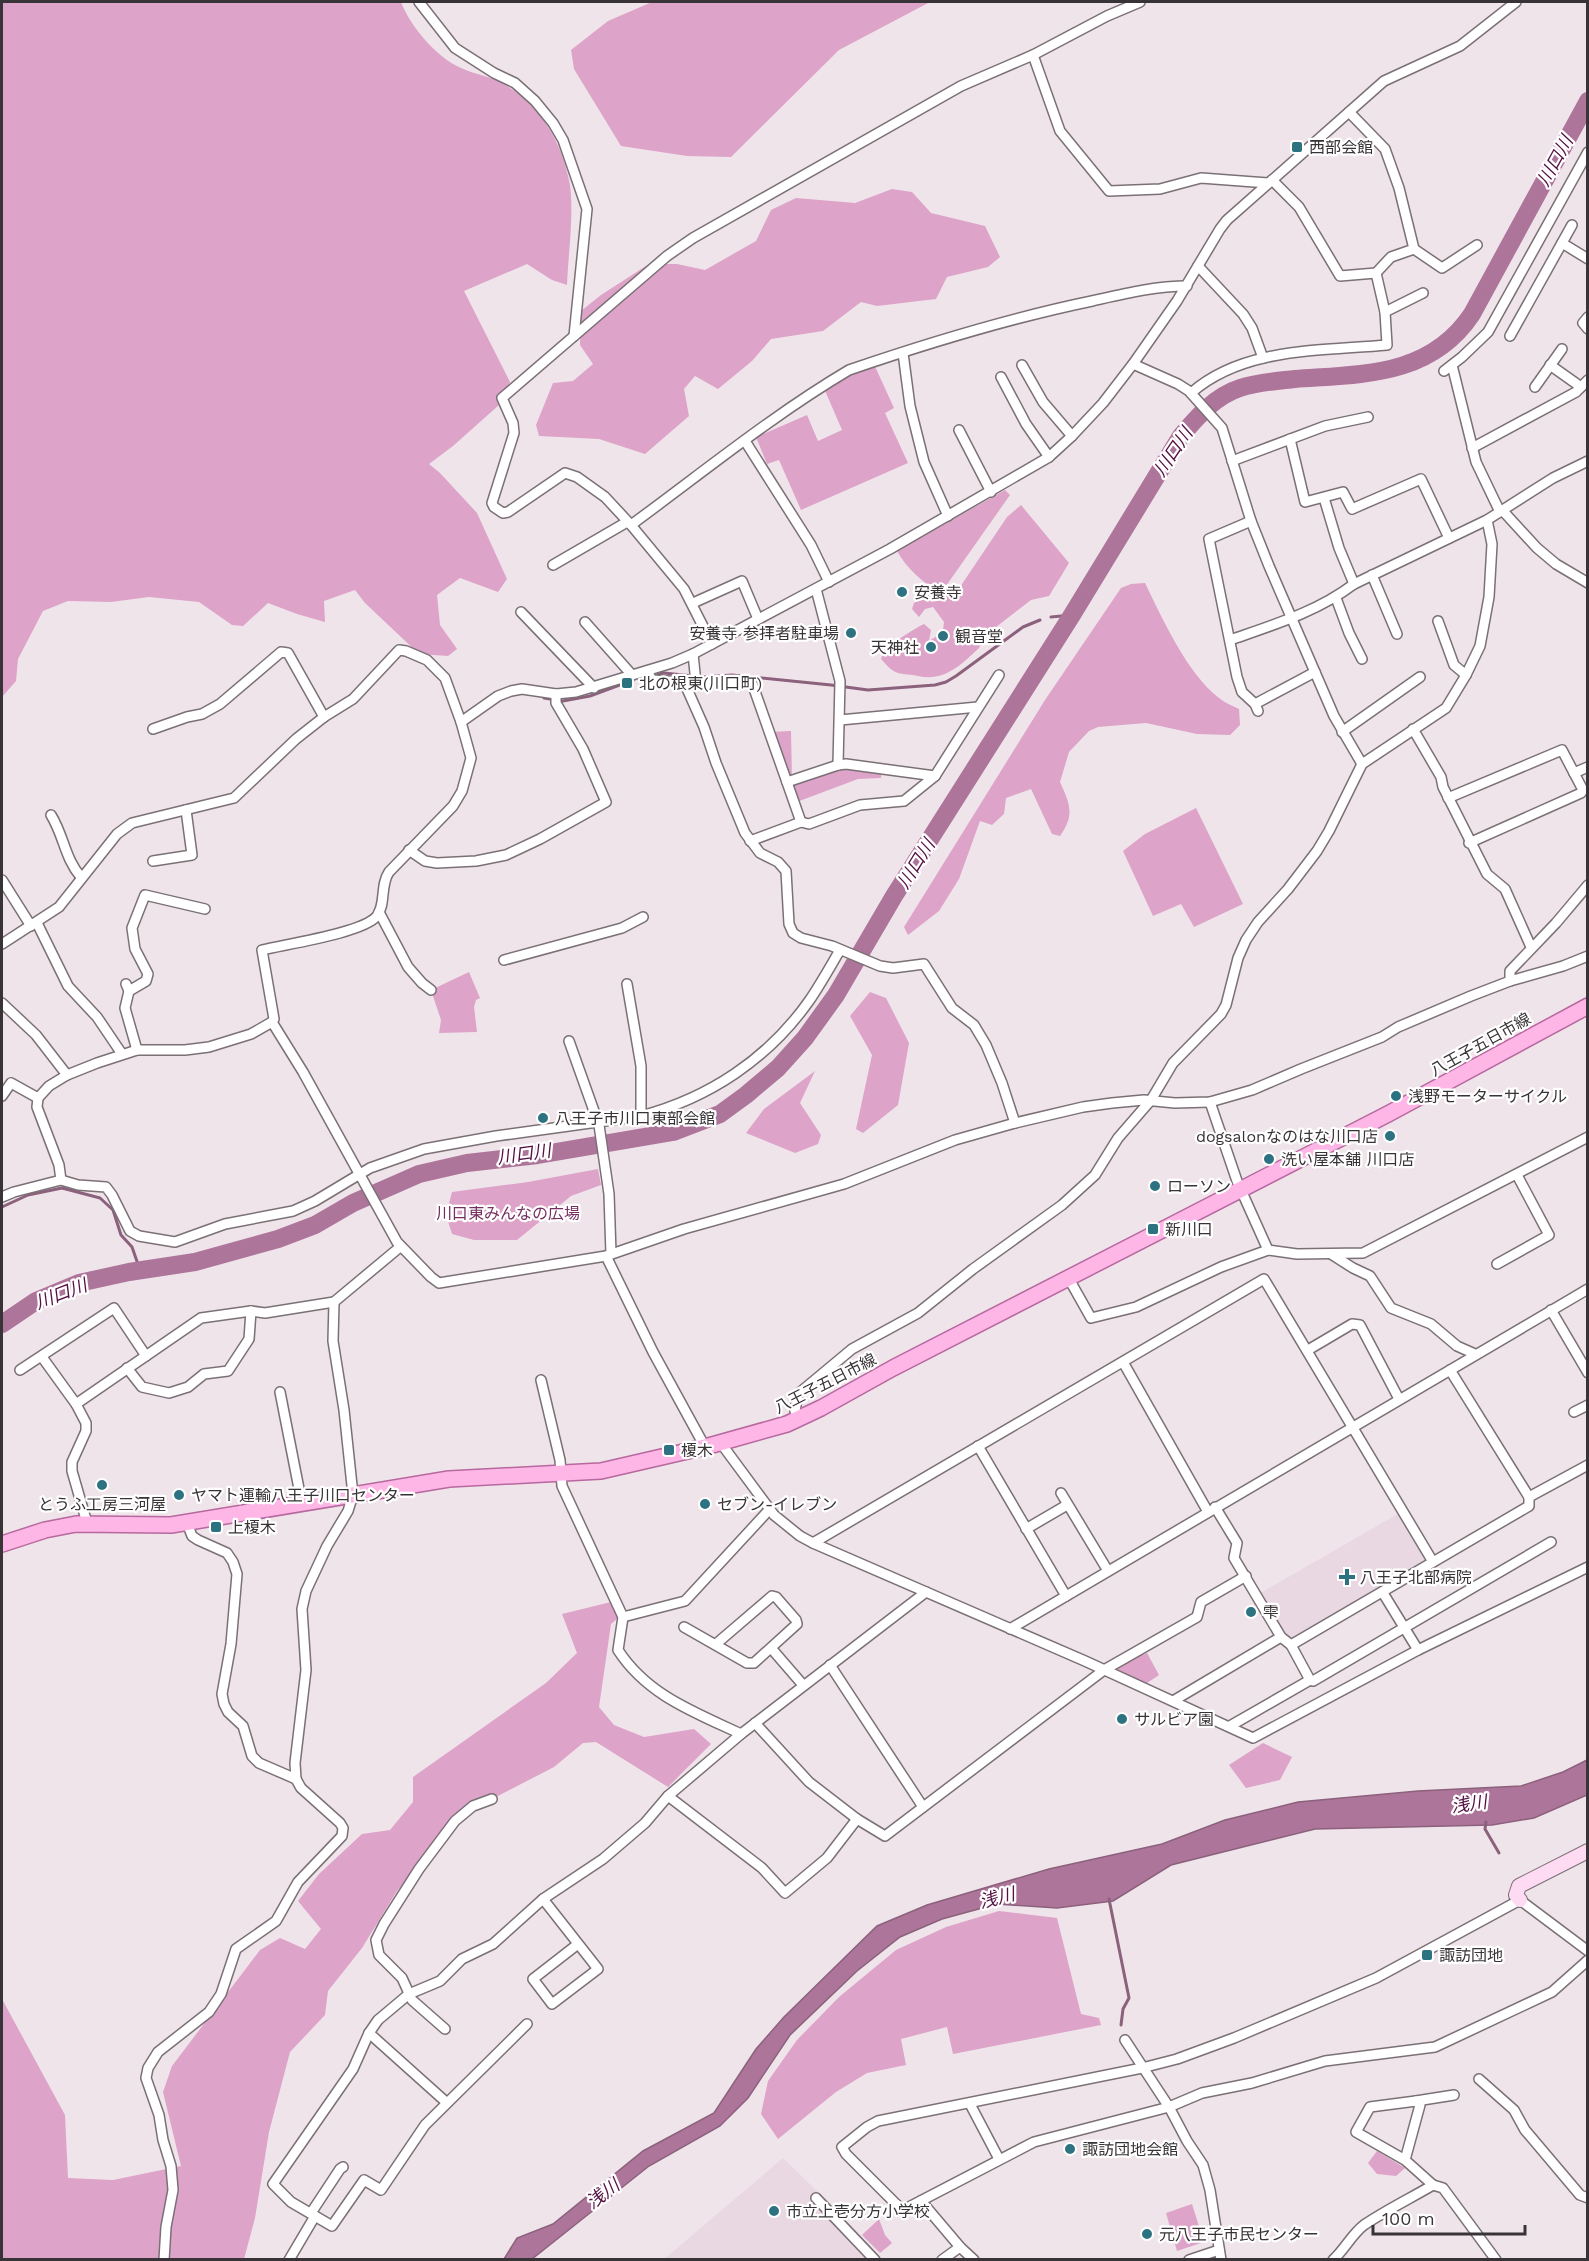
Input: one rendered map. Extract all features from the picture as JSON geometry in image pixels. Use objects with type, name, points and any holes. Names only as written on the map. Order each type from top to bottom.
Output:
[{"type":"main road","name":"八王子五日市線","points":[[2,1544],[45,1530],[87,1523],[154,1526],[187,1523],[459,1478],[601,1471],[773,1429],[799,1419],[893,1368],[1388,1114],[1587,1006]]},
{"type":"street","points":[[419,2],[455,48],[494,73],[515,83],[541,108],[563,140],[587,208],[574,336]]},
{"type":"street","points":[[712,644],[684,589],[605,497],[570,474],[565,473],[508,512],[498,512],[492,503],[514,433],[513,423],[502,398],[667,256],[693,238],[961,86],[1033,55],[1107,16],[1140,2]]},
{"type":"street","points":[[461,722],[498,696],[511,691],[522,689],[556,698],[647,671],[693,654],[829,582],[1049,457],[1102,403],[1133,364],[1187,286],[1227,220],[1384,81],[1460,46],[1516,2]]},
{"type":"street","points":[[1033,55],[1060,131],[1109,191],[1160,189],[1201,178],[1270,181],[1299,207],[1340,276],[1376,273],[1391,257],[1414,249]]},
{"type":"street","points":[[1349,112],[1386,149],[1399,188],[1414,249],[1442,268],[1477,245]]},
{"type":"street","points":[[1587,152],[1498,316],[1483,337],[1448,368],[1476,462],[1501,512],[1556,564],[1587,583]]},
{"type":"street","points":[[1510,336],[1572,225]]},
{"type":"street","points":[[1562,243],[1587,259]]},
{"type":"street","points":[[1198,266],[1243,314],[1252,328],[1263,358]]},
{"type":"street","points":[[1191,393],[1237,365],[1263,358],[1387,345],[1385,312],[1376,273]]},
{"type":"street","points":[[553,565],[629,524],[744,441],[849,370],[1045,311],[1120,295],[1172,286],[1187,286]]},
{"type":"street","points":[[1385,312],[1423,294]]},
{"type":"street","points":[[1498,316],[1516,326]]},
{"type":"street","points":[[1587,318],[1583,323],[1587,329]]},
{"type":"street","points":[[1535,387],[1562,350]]},
{"type":"street","points":[[903,353],[910,406],[924,462],[948,516]]},
{"type":"street","points":[[1133,364],[1178,384],[1191,393],[1222,428],[1251,521],[1269,566],[1342,732],[1362,764]]},
{"type":"street","points":[[1022,365],[1043,402],[1072,436]]},
{"type":"street","points":[[1472,448],[1576,392],[1584,384],[1550,365]]},
{"type":"street","points":[[1001,377],[1026,424],[1049,457]]},
{"type":"street","points":[[1232,461],[1325,426],[1368,417]]},
{"type":"street","points":[[959,430],[991,492]]},
{"type":"street","points":[[1290,438],[1305,502],[1343,492],[1352,509],[1421,479],[1449,538]]},
{"type":"street","points":[[744,441],[811,544],[829,582]]},
{"type":"street","points":[[1230,640],[1292,618],[1336,598],[1353,584],[1487,520],[1553,478],[1587,461]]},
{"type":"street","points":[[1324,498],[1353,584]]},
{"type":"street","points":[[799,1419],[795,1411],[798,1394],[852,1349],[918,1313],[1062,1205],[1087,1183],[1095,1175],[1118,1138],[1151,1100],[1173,1063],[1221,1014],[1226,1005],[1238,958],[1246,940],[1258,922],[1288,889],[1317,851],[1362,764],[1446,708],[1466,675],[1480,646],[1489,597],[1492,544],[1487,520]]},
{"type":"street","points":[[1251,521],[1209,539],[1242,692],[1256,708],[1315,672]]},
{"type":"street","points":[[1579,577],[1587,572]]},
{"type":"street","points":[[1372,575],[1397,634]]},
{"type":"street","points":[[693,603],[742,581],[758,619]]},
{"type":"street","points":[[816,589],[840,686],[838,765]]},
{"type":"street","points":[[1336,598],[1362,659]]},
{"type":"street","points":[[521,612],[594,688]]},
{"type":"street","points":[[1438,621],[1454,665],[1466,675]]},
{"type":"street","points":[[585,622],[632,675]]},
{"type":"street","points":[[2,944],[59,907],[117,834],[132,824],[234,798],[296,739],[324,717],[353,699],[399,650],[427,660],[440,671],[449,685],[471,758],[462,791],[453,806],[385,877],[379,912],[376,917],[366,924],[341,932],[262,950],[274,1019],[251,1034],[209,1047],[185,1050],[137,1050],[67,1075],[49,1086],[38,1098],[37,1107],[59,1165],[61,1180]]},
{"type":"street","points":[[153,729],[211,709],[285,651],[324,717]]},
{"type":"street","points":[[693,654],[696,679]]},
{"type":"street","points":[[647,671],[652,680],[684,682],[696,679],[752,683],[801,822]]},
{"type":"street","points":[[750,841],[801,822],[810,824],[860,805],[904,801],[935,776],[999,675]]},
{"type":"street","points":[[1342,732],[1420,677]]},
{"type":"street","points":[[684,682],[704,727],[738,818],[750,841],[760,853],[778,862],[786,871],[789,924],[793,933],[876,965],[893,968],[924,964],[952,1008],[974,1025],[986,1045],[1015,1123]]},
{"type":"street","points":[[409,850],[425,861],[437,863],[476,861],[506,855],[606,802],[583,749],[556,698]]},
{"type":"street","points":[[840,720],[978,707]]},
{"type":"street","points":[[1413,729],[1441,777],[1443,787],[1469,843],[1487,874],[1505,889],[1531,947]]},
{"type":"street","points":[[1448,798],[1562,750],[1583,790],[1581,794],[1469,843]]},
{"type":"street","points":[[788,782],[838,765],[935,776]]},
{"type":"street","points":[[1574,773],[1587,767]]},
{"type":"street","points":[[153,861],[192,855],[186,810]]},
{"type":"street","points":[[51,815],[62,835],[72,867],[81,877]]},
{"type":"street","points":[[2,880],[34,924],[68,986],[97,1017],[122,1054]]},
{"type":"street","points":[[1510,981],[1510,971],[1556,923],[1587,885]]},
{"type":"street","points":[[137,1050],[125,1008],[127,988],[146,981],[148,974],[135,948],[132,928],[145,895],[205,909]]},
{"type":"street","points":[[379,912],[408,967],[431,990]]},
{"type":"street","points":[[504,960],[611,932],[643,916]]},
{"type":"street","points":[[2,1197],[61,1180],[69,1184],[106,1187],[130,1231],[139,1236],[169,1242],[225,1224],[293,1211],[361,1177],[370,1168],[408,1153],[439,1145],[598,1124],[662,1111],[727,1080],[756,1060],[797,1016],[842,951]]},
{"type":"street","points":[[272,1022],[303,1072],[400,1246],[439,1283],[609,1255],[684,1228],[821,1191],[888,1168],[955,1140],[1083,1107],[1151,1100],[1175,1103],[1210,1102],[1252,1090],[1382,1037],[1408,1022],[1510,981],[1563,966],[1587,956]]},
{"type":"street","points":[[627,984],[641,1066],[641,1116]]},
{"type":"street","points":[[2,1004],[36,1035],[67,1075]]},
{"type":"street","points":[[569,1041],[598,1124],[609,1194],[609,1255],[640,1327],[713,1444],[778,1520],[813,1543],[1253,1738],[1418,1650],[1587,1568]]},
{"type":"street","points":[[2,1096],[11,1083],[38,1098]]},
{"type":"street","points":[[1210,1102],[1240,1190],[1268,1250]]},
{"type":"street","points":[[1069,1279],[1091,1317],[1122,1312],[1150,1302],[1221,1268],[1268,1250],[1297,1254],[1363,1253],[1587,1137]]},
{"type":"street","points":[[1497,1264],[1549,1235],[1517,1175]]},
{"type":"street","points":[[76,1404],[201,1318],[251,1311],[264,1313],[334,1302],[400,1246]]},
{"type":"street","points":[[1331,1254],[1371,1276],[1391,1308],[1431,1324],[1457,1346],[1475,1354]]},
{"type":"street","points":[[813,1543],[1264,1279],[1433,1562]]},
{"type":"street","points":[[1010,1629],[1587,1289]]},
{"type":"street","points":[[296,1779],[297,1735],[306,1670],[302,1609],[314,1572],[348,1511],[353,1496],[344,1410],[333,1341],[334,1302]]},
{"type":"street","points":[[20,1370],[114,1308],[146,1356]]},
{"type":"street","points":[[1551,1310],[1587,1373]]},
{"type":"street","points":[[127,1368],[142,1388],[169,1393],[188,1387],[204,1374],[228,1371],[249,1339],[251,1311]]},
{"type":"street","points":[[1308,1350],[1352,1324],[1360,1325],[1399,1399]]},
{"type":"street","points":[[42,1357],[76,1404],[86,1423],[86,1431],[75,1454],[72,1471],[87,1523]]},
{"type":"street","points":[[1123,1362],[1212,1510],[1237,1543],[1234,1558],[1281,1637],[1290,1645],[1310,1680]]},
{"type":"street","points":[[1290,1645],[1383,1593],[1529,1506],[1529,1497],[1450,1370]]},
{"type":"street","points":[[541,1380],[562,1486],[623,1617],[618,1650],[645,1683],[664,1698],[741,1734]]},
{"type":"street","points":[[280,1392],[302,1504]]},
{"type":"street","points":[[1574,1412],[1587,1405]]},
{"type":"street","points":[[978,1446],[1066,1596]]},
{"type":"street","points":[[1529,1497],[1587,1465]]},
{"type":"street","points":[[1061,1493],[1108,1571]]},
{"type":"street","points":[[1026,1528],[1067,1505]]},
{"type":"street","points":[[623,1617],[685,1601],[769,1510]]},
{"type":"street","points":[[164,2259],[166,2228],[173,2190],[171,2166],[163,2140],[159,2115],[146,2078],[148,2068],[158,2052],[209,2012],[221,1994],[236,1949],[276,1922],[298,1882],[342,1836],[343,1828],[309,1797],[296,1779],[259,1763],[252,1756],[243,1726],[228,1712],[222,1694],[231,1644],[237,1574],[227,1553],[192,1536],[187,1523]]},
{"type":"street","points":[[1230,1726],[1405,1629],[1551,1542]]},
{"type":"street","points":[[755,1723],[809,1782],[857,1819],[885,1836],[1104,1670],[1197,1617],[1201,1602],[1246,1576]]},
{"type":"street","points":[[527,2024],[425,2125],[381,2190],[364,2180],[332,2226],[291,2202],[273,2184],[353,2069],[369,2033],[378,2020],[408,1994],[440,1981],[462,1959],[493,1944],[543,1899],[603,1859],[645,1823],[668,1796],[741,1734],[926,1593]]},
{"type":"street","points":[[1383,1593],[1418,1650]]},
{"type":"street","points":[[684,1627],[747,1663],[754,1663],[797,1624],[796,1620],[776,1597],[772,1596],[716,1644]]},
{"type":"street","points":[[1173,1701],[1281,1637]]},
{"type":"street","points":[[771,1648],[803,1685]]},
{"type":"street","points":[[830,1665],[923,1808]]},
{"type":"street","points":[[668,1796],[762,1868],[785,1893],[827,1858],[857,1819]]},
{"type":"street","points":[[445,2029],[412,2000],[402,1978],[379,1954],[376,1940],[418,1869],[449,1829],[473,1806],[492,1799]]},
{"type":"street","points":[[1587,1851],[1519,1886],[1516,1891],[1520,1900],[1587,1951]]},
{"type":"street","points":[[543,1899],[598,1969],[552,2004],[533,1979],[578,1944]]},
{"type":"street","points":[[1520,1900],[1376,1978],[1234,2038],[1177,2059],[878,2121],[842,2147],[846,2154],[902,2209],[1035,2142],[1169,2107],[1202,2093],[1252,2083],[1325,2061],[1435,2047],[1552,1992],[1587,1960]]},
{"type":"street","points":[[369,2033],[446,2102]]},
{"type":"street","points":[[1125,2040],[1169,2107],[1203,2165],[1210,2190],[1220,2255],[1189,2259]]},
{"type":"street","points":[[1479,2079],[1514,2110],[1532,2138],[1580,2195],[1587,2198]]},
{"type":"street","points":[[1454,2096],[1371,2108],[1356,2132],[1405,2160],[1433,2185],[1443,2188],[1496,2259]]},
{"type":"street","points":[[1405,2160],[1420,2105],[1416,2101]]},
{"type":"street","points":[[970,2103],[999,2159]]},
{"type":"street","points":[[289,2259],[313,2214],[343,2167]]},
{"type":"street","points":[[1333,2259],[1346,2249],[1352,2237],[1363,2226],[1433,2185]]},
{"type":"street","points":[[816,2198],[875,2259]]},
{"type":"street","points":[[921,2201],[960,2247],[974,2259]]},
{"type":"street","points":[[942,2259],[960,2247]]},
{"type":"shaded area","name":"八王子北部病院","points":[[1403,1511],[1433,1562],[1291,1645],[1257,1595]]},
{"type":"shaded area","name":"市立上壱分方小学校","points":[[783,2158],[820,2194],[816,2198],[875,2260],[663,2260]]},
{"type":"green space","points":[[2,2],[401,2],[418,31],[443,57],[461,68],[495,80],[514,90],[546,123],[560,150],[571,191],[567,285],[552,280],[527,264],[464,291],[510,382],[499,405],[429,464],[477,513],[507,579],[498,592],[460,578],[437,595],[440,625],[457,649],[448,656],[419,654],[365,603],[355,590],[324,601],[325,622],[268,603],[243,626],[232,625],[199,602],[149,597],[111,602],[68,601],[43,611],[18,659],[16,681],[2,697]]},
{"type":"green space","points":[[652,2],[930,2],[839,50],[731,157],[687,156],[621,146],[574,69],[571,50],[608,21]]},
{"type":"green space","points":[[892,189],[912,192],[931,213],[985,226],[1000,257],[988,267],[947,277],[936,299],[877,306],[861,302],[823,331],[771,339],[752,361],[718,389],[695,376],[684,389],[689,416],[645,454],[599,439],[539,436],[536,425],[553,383],[573,381],[593,364],[580,345],[581,311],[601,295],[649,264],[677,264],[705,270],[756,241],[771,210],[796,198],[855,203]]},
{"type":"green space","points":[[873,362],[894,408],[885,413],[908,463],[801,510],[779,460],[767,464],[756,437],[807,415],[818,441],[842,430],[823,386]]},
{"type":"green space","points":[[1005,490],[1010,495],[941,593],[916,575],[897,551]]},
{"type":"green space","points":[[1021,505],[1069,563],[1049,596],[1031,600],[978,641],[981,644],[979,648],[951,671],[936,677],[927,677],[901,674],[890,669],[881,659],[885,649],[921,625],[924,624],[931,630],[929,641],[937,636],[943,642],[946,639],[943,630],[944,622],[933,607],[925,609],[919,617],[912,609],[914,603],[930,594],[945,593],[957,600],[958,590],[1007,517]]},
{"type":"green space","points":[[1145,583],[1168,629],[1196,675],[1221,700],[1239,709],[1240,725],[1230,735],[1197,734],[1146,723],[1098,727],[1089,731],[1069,752],[1060,782],[1066,797],[1069,815],[1065,829],[1060,836],[1052,834],[1031,789],[1006,798],[1004,814],[992,825],[980,821],[959,879],[939,911],[908,935],[904,927],[1045,700],[1121,588],[1131,584]]},
{"type":"green space","points":[[791,731],[792,780],[838,765],[882,768],[881,778],[858,779],[794,803],[769,732]]},
{"type":"green space","points":[[1196,808],[1243,904],[1194,927],[1181,904],[1153,916],[1123,851],[1145,834]]},
{"type":"green space","points":[[469,972],[480,998],[476,1000],[474,1007],[477,1032],[439,1033],[441,1020],[431,990]]},
{"type":"green space","points":[[870,992],[886,998],[909,1043],[898,1105],[863,1133],[856,1129],[872,1055],[850,1016]]},
{"type":"green space","points":[[815,1071],[800,1103],[821,1135],[818,1144],[795,1153],[746,1133],[764,1109]]},
{"type":"green space","name":"川口東みんなの広場","points":[[598,1169],[601,1185],[571,1196],[517,1240],[474,1240],[452,1234],[446,1215],[452,1192],[528,1182]]},
{"type":"green space","points":[[611,1602],[618,1618],[611,1624],[599,1707],[614,1725],[644,1737],[694,1729],[711,1744],[668,1787],[596,1742],[583,1743],[554,1767],[492,1799],[473,1806],[397,1891],[362,1948],[328,1991],[325,2015],[290,2052],[269,2132],[255,2218],[244,2259],[2,2259],[2,1999],[65,2115],[68,2178],[113,2180],[181,2166],[163,2092],[172,2066],[260,1950],[280,1938],[305,1949],[321,1929],[298,1901],[319,1874],[362,1834],[390,1830],[413,1802],[413,1777],[546,1683],[577,1653],[562,1614]]},
{"type":"green space","points":[[1140,1649],[1143,1655],[1147,1653],[1159,1675],[1141,1687],[1104,1670]]},
{"type":"green space","points":[[1263,1743],[1292,1757],[1280,1780],[1246,1788],[1229,1765]]},
{"type":"green space","points":[[999,1911],[1057,1918],[1081,2014],[1099,2018],[1101,2025],[953,2054],[947,2027],[901,2039],[906,2065],[867,2073],[836,2092],[778,2139],[761,2114],[768,2081],[797,2040],[839,1997],[896,1950],[946,1927]]},
{"type":"green space","points":[[1377,2151],[1405,2168],[1396,2176],[1377,2174],[1368,2163]]},
{"type":"green space","points":[[1192,2204],[1204,2242],[1177,2251],[1166,2213]]},
{"type":"green space","points":[[879,2219],[885,2235],[892,2243],[880,2253],[862,2235]]},
{"type":"water","name":"浅川","points":[[1587,1760],[1587,1795],[1534,1818],[1492,1825],[1315,1829],[1171,1865],[1113,1901],[1057,1908],[997,1904],[942,1919],[900,1937],[857,1971],[790,2035],[748,2098],[720,2126],[649,2166],[532,2259],[504,2259],[517,2238],[553,2224],[643,2151],[714,2113],[756,2049],[784,2017],[877,1926],[927,1905],[1049,1869],[1162,1844],[1225,1820],[1298,1802],[1418,1791],[1521,1786],[1563,1772]]},
{"type":"waterway","name":"川口川","points":[[2,1324],[36,1301],[79,1283],[129,1272],[195,1262],[278,1239],[315,1225],[353,1203],[419,1174],[467,1163],[538,1155],[673,1132],[720,1114],[746,1095],[778,1068],[805,1038],[836,995],[894,896],[1072,615],[1181,436],[1222,396],[1240,388],[1267,382],[1345,376],[1393,368],[1415,361],[1436,350],[1455,335],[1472,314],[1588,101]]},
{"type":"waterway","points":[[1051,617],[1072,615]]},
{"type":"waterway","points":[[658,674],[703,677],[732,675],[868,690],[935,685],[956,676],[1023,627],[1040,620]]},
{"type":"waterway","points":[[544,698],[563,701],[590,696],[625,683]]},
{"type":"waterway","points":[[2,1207],[28,1195],[62,1188],[100,1198],[113,1210],[121,1235],[132,1247],[140,1270]]},
{"type":"waterway","points":[[1486,1822],[1485,1829],[1499,1853]]},
{"type":"waterway","points":[[1109,1899],[1129,1998],[1123,2009],[1121,2025]]},
{"type":"place","name":"西部会館","points":[[1297,147]]},
{"type":"place","name":"安養寺","points":[[902,592]]},
{"type":"place","name":"安養寺 参拝者駐車場","points":[[851,633]]},
{"type":"place","name":"観音堂","points":[[943,636]]},
{"type":"place","name":"天神社","points":[[931,647]]},
{"type":"place","name":"北の根東(川口町)","points":[[627,683]]},
{"type":"place","name":"浅野モーターサイクル","points":[[1396,1096]]},
{"type":"place","name":"八王子市川口東部会館","points":[[543,1118]]},
{"type":"place","name":"dogsalonなのはな川口店","points":[[1390,1136]]},
{"type":"place","name":"洗い屋本舗 川口店","points":[[1269,1159]]},
{"type":"place","name":"ローソン","points":[[1155,1186]]},
{"type":"place","name":"新川口","points":[[1153,1229]]},
{"type":"place","name":"榎木","points":[[669,1450]]},
{"type":"place","name":"とうふ工房三河屋","points":[[102,1485]]},
{"type":"place","name":"ヤマト運輸八王子川口センター","points":[[179,1495]]},
{"type":"place","name":"セブン-イレブン","points":[[705,1504]]},
{"type":"place","name":"上榎木","points":[[216,1527]]},
{"type":"place","name":"八王子北部病院","points":[[1347,1577]]},
{"type":"place","name":"雫","points":[[1251,1612]]},
{"type":"place","name":"サルビア園","points":[[1122,1719]]},
{"type":"place","name":"諏訪団地","points":[[1427,1955]]},
{"type":"place","name":"諏訪団地会館","points":[[1070,2149]]},
{"type":"place","name":"市立上壱分方小学校","points":[[774,2211]]},
{"type":"place","name":"元八王子市民センター","points":[[1147,2234]]}]
